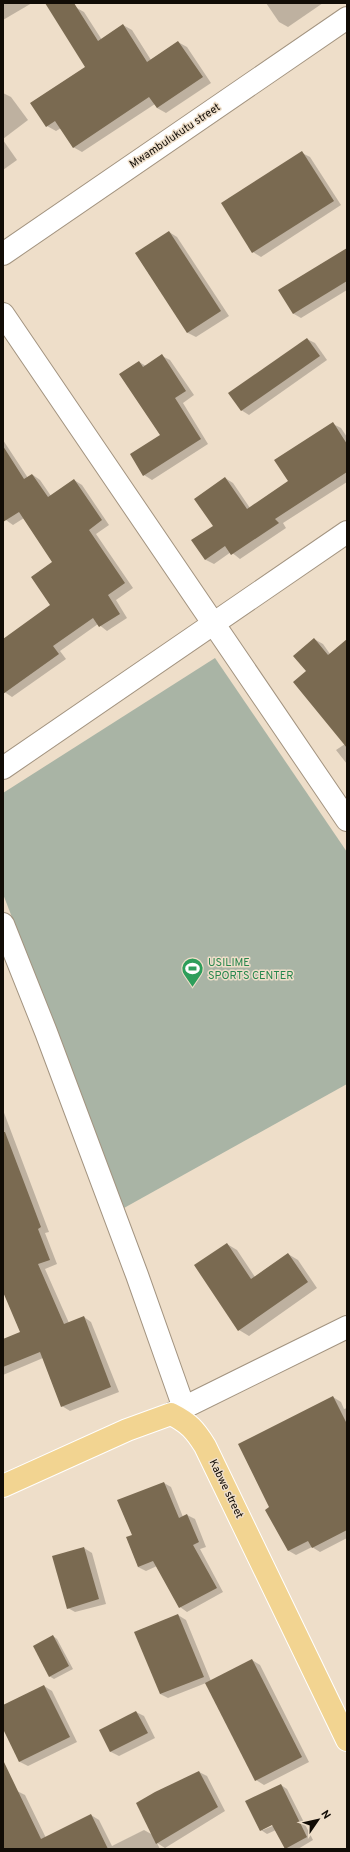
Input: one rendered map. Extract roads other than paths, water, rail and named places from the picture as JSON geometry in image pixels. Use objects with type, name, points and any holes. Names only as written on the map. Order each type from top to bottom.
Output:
[{"type":"main road","points":[[3,1486],[94,1447],[127,1430],[178,1411]]},
{"type":"main road","name":"Kabwe street","points":[[178,1411],[193,1428],[205,1446],[347,1740]]},
{"type":"street","name":"Mwambulukutu street","points":[[3,254],[347,18]]},
{"type":"street","points":[[3,314],[347,820]]},
{"type":"street","points":[[3,768],[347,532]]},
{"type":"street","points":[[3,924],[46,1032],[135,1268],[178,1411],[347,1328]]},
{"type":"place","name":"USILIME SPORTS CENTER","points":[[193,988]]}]
